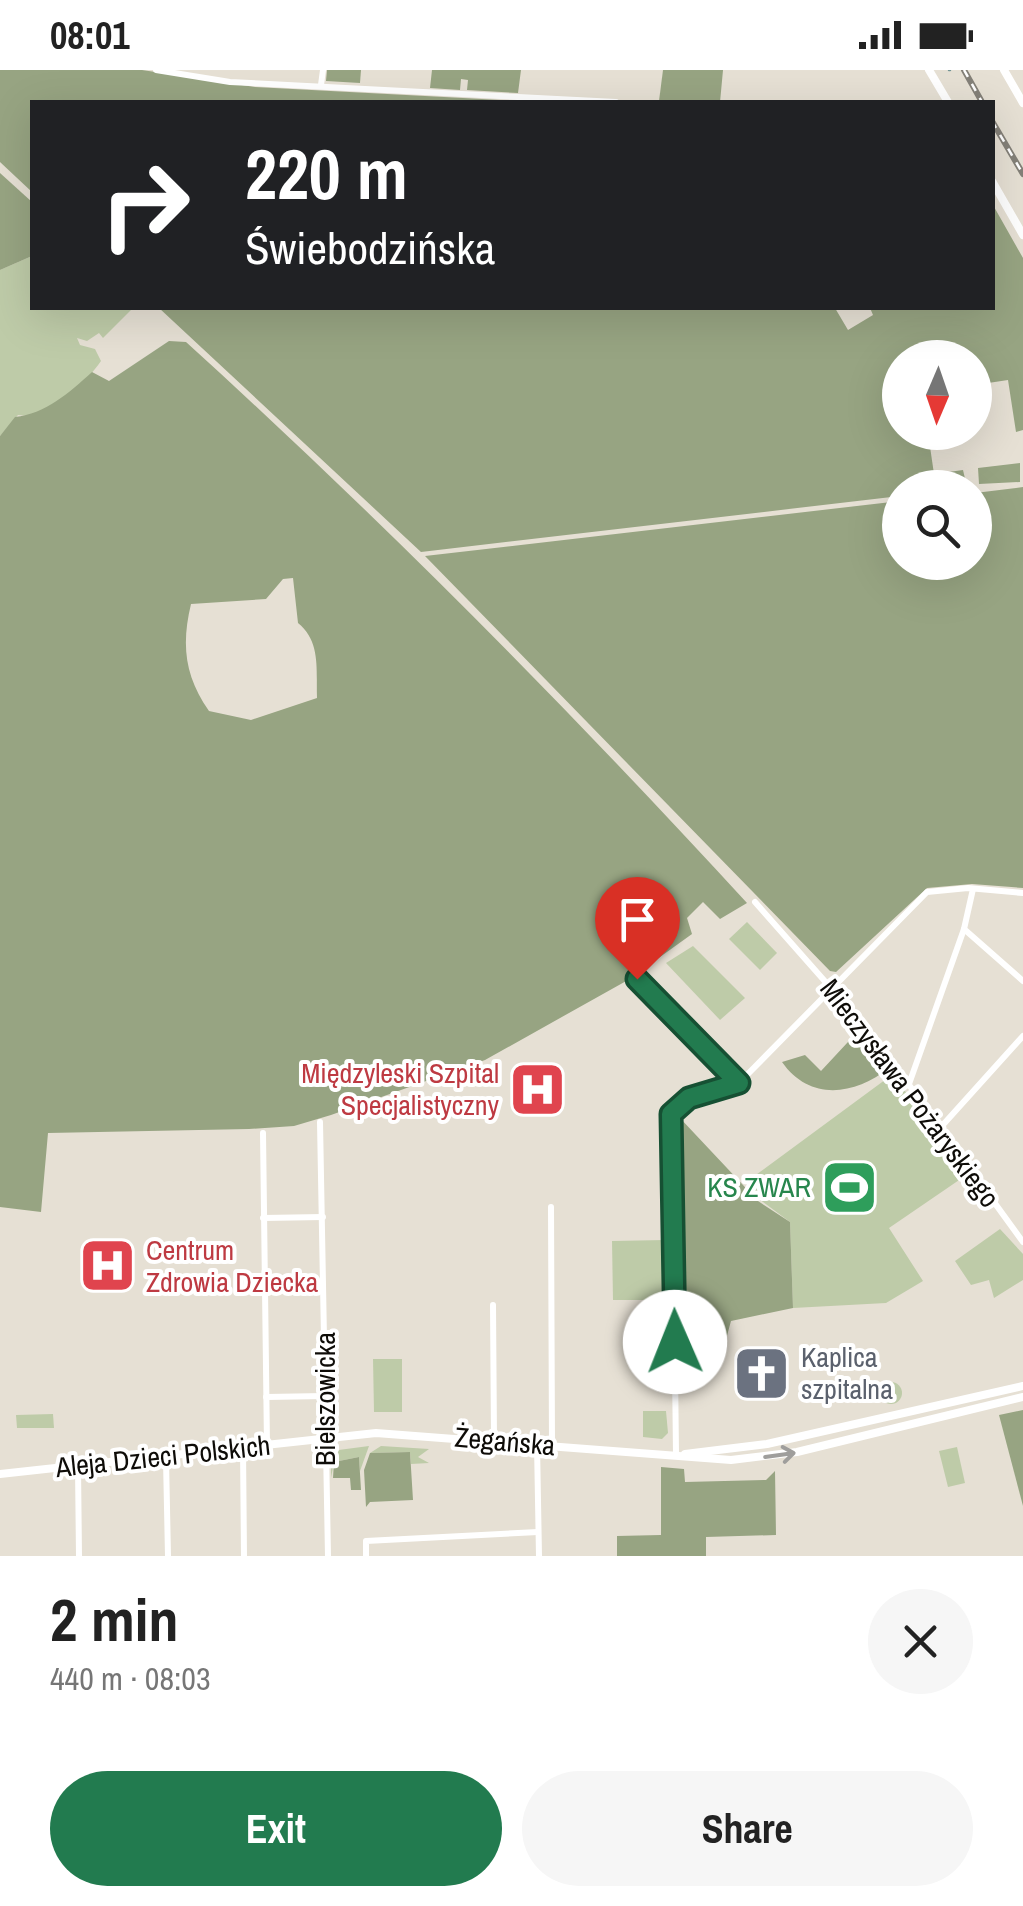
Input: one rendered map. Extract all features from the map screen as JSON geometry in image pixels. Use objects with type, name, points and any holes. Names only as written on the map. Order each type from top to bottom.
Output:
[{"type":"street","points":[[156,70],[230,82],[579,100]]},
{"type":"street","points":[[321,86],[323,70]]},
{"type":"street","points":[[929,70],[947,100]]},
{"type":"street","points":[[1004,70],[1023,103]]},
{"type":"street","points":[[995,186],[1023,235]]},
{"type":"street","points":[[680,1454],[672,1110],[689,1098],[739,1083],[927,892],[973,888],[1023,893]]},
{"type":"street","points":[[909,1084],[964,929],[973,888]]},
{"type":"street","name":"Mieczysława Pożaryskiego","points":[[755,902],[832,985],[1023,1242]]},
{"type":"street","points":[[964,929],[1023,981]]},
{"type":"street","points":[[637,979],[739,1083]]},
{"type":"street","points":[[940,1127],[1023,1036]]},
{"type":"street","name":"Bielszowicka","points":[[320,1122],[328,1556]]},
{"type":"street","points":[[263,1132],[267,1445]]},
{"type":"street","points":[[552,1207],[552,1444]]},
{"type":"street","points":[[263,1218],[323,1217]]},
{"type":"street","points":[[492,1305],[494,1440]]},
{"type":"street","name":"Żegańska","points":[[680,1454],[767,1444],[1023,1386]]},
{"type":"street","points":[[266,1397],[325,1396]]},
{"type":"street","name":"Żegańska","points":[[325,1438],[395,1433],[680,1454],[708,1460],[780,1455],[1023,1397]]},
{"type":"street","name":"Aleja Dzieci Polskich","points":[[0,1474],[166,1459],[325,1438]]},
{"type":"street","points":[[537,1443],[538,1556]]},
{"type":"street","points":[[242,1448],[244,1556]]},
{"type":"street","points":[[166,1459],[168,1556]]},
{"type":"street","points":[[78,1467],[80,1556]]},
{"type":"street","points":[[366,1556],[366,1541],[538,1532]]},
{"type":"green space","points":[[0,70],[142,70],[255,87],[499,100],[30,100],[30,190],[0,162]]},
{"type":"green space","points":[[327,70],[361,70],[360,83],[326,81]]},
{"type":"green space","points":[[432,70],[521,70],[518,93],[467,90],[468,80],[461,79],[460,90],[430,88]]},
{"type":"green space","points":[[663,70],[723,70],[720,100],[659,100]]},
{"type":"green space","points":[[0,173],[30,200],[30,257],[0,270]]},
{"type":"green space","points":[[995,209],[1023,258],[1023,430],[1016,432],[1008,380],[992,382],[992,340],[882,340],[882,450],[930,450],[933,470],[882,470],[882,498],[421,552],[161,310],[836,310],[848,330],[873,315],[871,310],[995,310]]},
{"type":"green space","points":[[30,257],[30,310],[131,310],[103,338],[99,333],[87,341],[77,338],[80,345],[95,349],[101,361],[86,379],[53,406],[18,415],[0,436],[0,270]]},
{"type":"green space","points":[[169,341],[186,342],[473,616],[747,903],[720,919],[703,902],[687,918],[692,934],[628,980],[485,1060],[331,1115],[294,1126],[249,1129],[48,1133],[41,1212],[0,1207],[0,436],[15,417],[46,407],[92,372],[109,381]],"holes":[[[293,578],[298,623],[314,647],[317,698],[251,720],[209,711],[187,660],[191,604],[266,599],[283,579]]]},
{"type":"green space","points":[[1020,463],[1020,482],[992,483],[992,470],[978,468]]},
{"type":"green space","points":[[1023,487],[1023,888],[972,884],[927,888],[836,972],[830,971],[425,556],[882,503],[882,580],[992,580],[992,491]]},
{"type":"green space","points":[[747,922],[777,953],[760,970],[729,939]]},
{"type":"green space","points":[[693,946],[745,998],[720,1020],[666,963]]},
{"type":"green space","points":[[861,1028],[889,1068],[862,1084],[848,1089],[819,1089],[793,1075],[782,1062],[805,1055],[821,1071]]},
{"type":"green space","name":"KS ZWAR","points":[[893,1074],[965,1176],[889,1228],[923,1281],[886,1303],[793,1308],[790,1222],[751,1193],[749,1180]]},
{"type":"green space","points":[[674,1117],[679,1117],[758,1201],[790,1222],[793,1308],[731,1321],[722,1354],[677,1353]]},
{"type":"green space","points":[[1000,1229],[1023,1254],[1023,1280],[994,1298],[989,1280],[971,1285],[955,1261]]},
{"type":"green space","points":[[665,1240],[666,1300],[613,1300],[612,1241]]},
{"type":"green space","points":[[373,1359],[402,1359],[402,1412],[374,1412]]},
{"type":"green space","points":[[891,1382],[899,1385],[899,1401],[891,1404],[883,1401],[880,1393],[883,1385]]},
{"type":"green space","points":[[1023,1410],[1023,1506],[999,1415]]},
{"type":"green space","points":[[643,1411],[666,1411],[668,1433],[662,1439],[643,1437]]},
{"type":"green space","points":[[53,1414],[54,1428],[17,1428],[16,1415]]},
{"type":"green space","points":[[369,1446],[360,1471],[359,1457],[334,1462],[331,1478],[331,1451]]},
{"type":"green space","points":[[381,1446],[429,1449],[418,1457],[429,1463],[411,1464],[410,1452],[370,1453]]},
{"type":"green space","points":[[957,1447],[965,1483],[948,1487],[939,1451]]},
{"type":"green space","points":[[410,1452],[413,1500],[370,1502],[366,1507],[364,1470],[370,1453]]},
{"type":"green space","points":[[359,1457],[361,1490],[351,1490],[350,1478],[333,1478],[334,1462]]},
{"type":"green space","points":[[661,1467],[684,1469],[685,1482],[766,1480],[775,1471],[776,1535],[706,1537],[706,1556],[617,1556],[617,1536],[661,1535]]},
{"type":"railway","points":[[964,70],[981,100]]},
{"type":"railway","points":[[995,126],[1023,174]]},
{"type":"place","name":"Międzyleski Szpital Specjalistyczny","points":[[538,1089]]},
{"type":"place","name":"KS ZWAR","points":[[850,1187]]},
{"type":"place","name":"Centrum Zdrowia Dziecka","points":[[107,1266]]},
{"type":"place","name":"Kaplica szpitalna","points":[[762,1373]]},
{"type":"route","points":[[637,979],[739,1083],[727,1090],[689,1098],[671,1114],[675,1342]]}]
